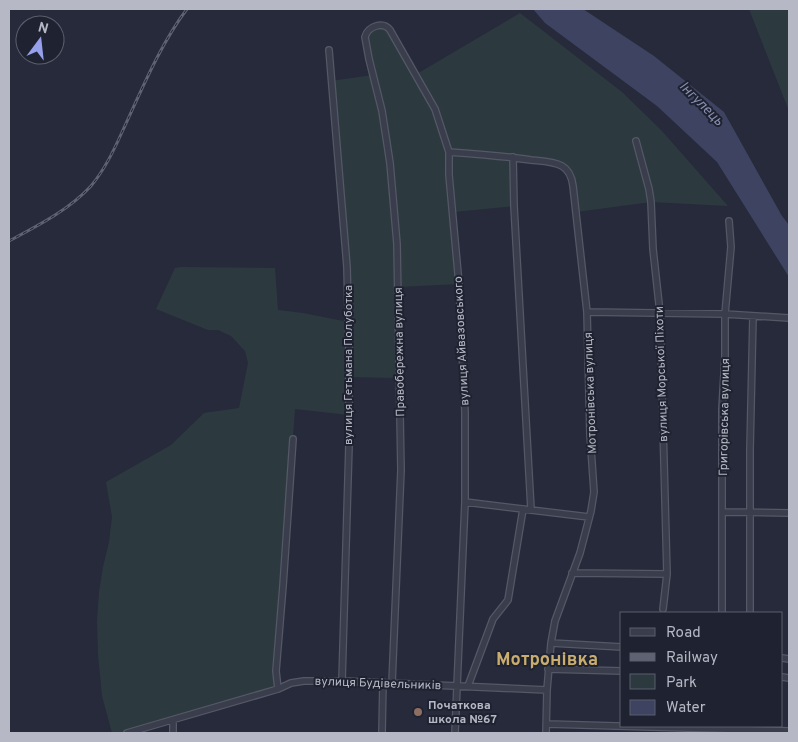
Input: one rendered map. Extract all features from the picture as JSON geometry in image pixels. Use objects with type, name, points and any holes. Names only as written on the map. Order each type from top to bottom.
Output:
[{"type":"street","name":"вулиця Айвазовського","points":[[373,28],[382,25],[387,26],[390,30],[435,110],[448,152],[459,284],[464,402],[465,502],[455,733]]},
{"type":"street","name":"Правобережна вулиця","points":[[373,28],[367,31],[365,36],[382,111],[390,163],[398,244],[401,470],[392,683]]},
{"type":"street","name":"вулиця Гетьмана Полуботка","points":[[329,50],[347,267],[349,342],[349,444],[342,680]]},
{"type":"street","name":"вулиця Морської Піхоти","points":[[636,141],[651,202],[653,249],[660,313],[667,574],[663,609]]},
{"type":"street","name":"Мотронівська вулиця","points":[[448,152],[513,157],[554,163],[567,170],[572,178],[587,312],[590,434],[594,485],[592,504],[580,553],[554,621],[548,670],[546,733]]},
{"type":"street","points":[[513,157],[514,206],[531,509]]},
{"type":"street","name":"Григорівська вулиця","points":[[722,612],[722,410],[725,314],[732,247],[729,221]]},
{"type":"street","points":[[587,312],[725,314],[789,318]]},
{"type":"street","points":[[750,612],[750,450],[753,316]]},
{"type":"street","points":[[278,689],[276,670],[293,440]]},
{"type":"street","points":[[465,502],[589,517]]},
{"type":"street","points":[[468,686],[493,619],[508,600],[523,509]]},
{"type":"street","points":[[723,512],[789,513]]},
{"type":"street","points":[[572,573],[667,574]]},
{"type":"street","points":[[551,643],[620,647]]},
{"type":"street","points":[[548,670],[620,671]]},
{"type":"street","name":"вулиця Будівельників","points":[[127,733],[278,689],[291,683],[304,681],[342,680],[547,690]]},
{"type":"street","points":[[382,733],[384,682]]},
{"type":"street","points":[[173,733],[174,720]]},
{"type":"street","points":[[547,724],[620,726]]},
{"type":"street","points":[[651,727],[789,731]]},
{"type":"green space","points":[[749,9],[789,9],[789,111]]},
{"type":"green space","points":[[520,13],[622,92],[662,131],[728,206],[651,202],[576,212],[572,178],[563,167],[514,157],[514,206],[453,212],[459,284],[398,287],[399,378],[349,377],[349,415],[295,409],[276,671],[278,689],[127,733],[112,733],[102,696],[97,620],[99,592],[112,517],[106,482],[171,445],[204,413],[239,408],[248,363],[245,351],[231,336],[218,330],[208,330],[156,309],[175,268],[275,268],[278,310],[348,322],[331,81],[373,75],[366,45],[369,30],[387,26],[415,75]]},
{"type":"water","name":"Інгулець","points":[[533,9],[583,9],[654,56],[724,112],[782,216],[789,225],[789,277],[717,162],[657,106],[545,23]]},
{"type":"railway","points":[[9,241],[73,203],[96,180],[113,152],[160,52],[187,9]]},
{"type":"place","name":"Початкова школа №67","points":[[418,712]]},
{"type":"district","name":"Мотронівка","points":[[547,659]]}]
